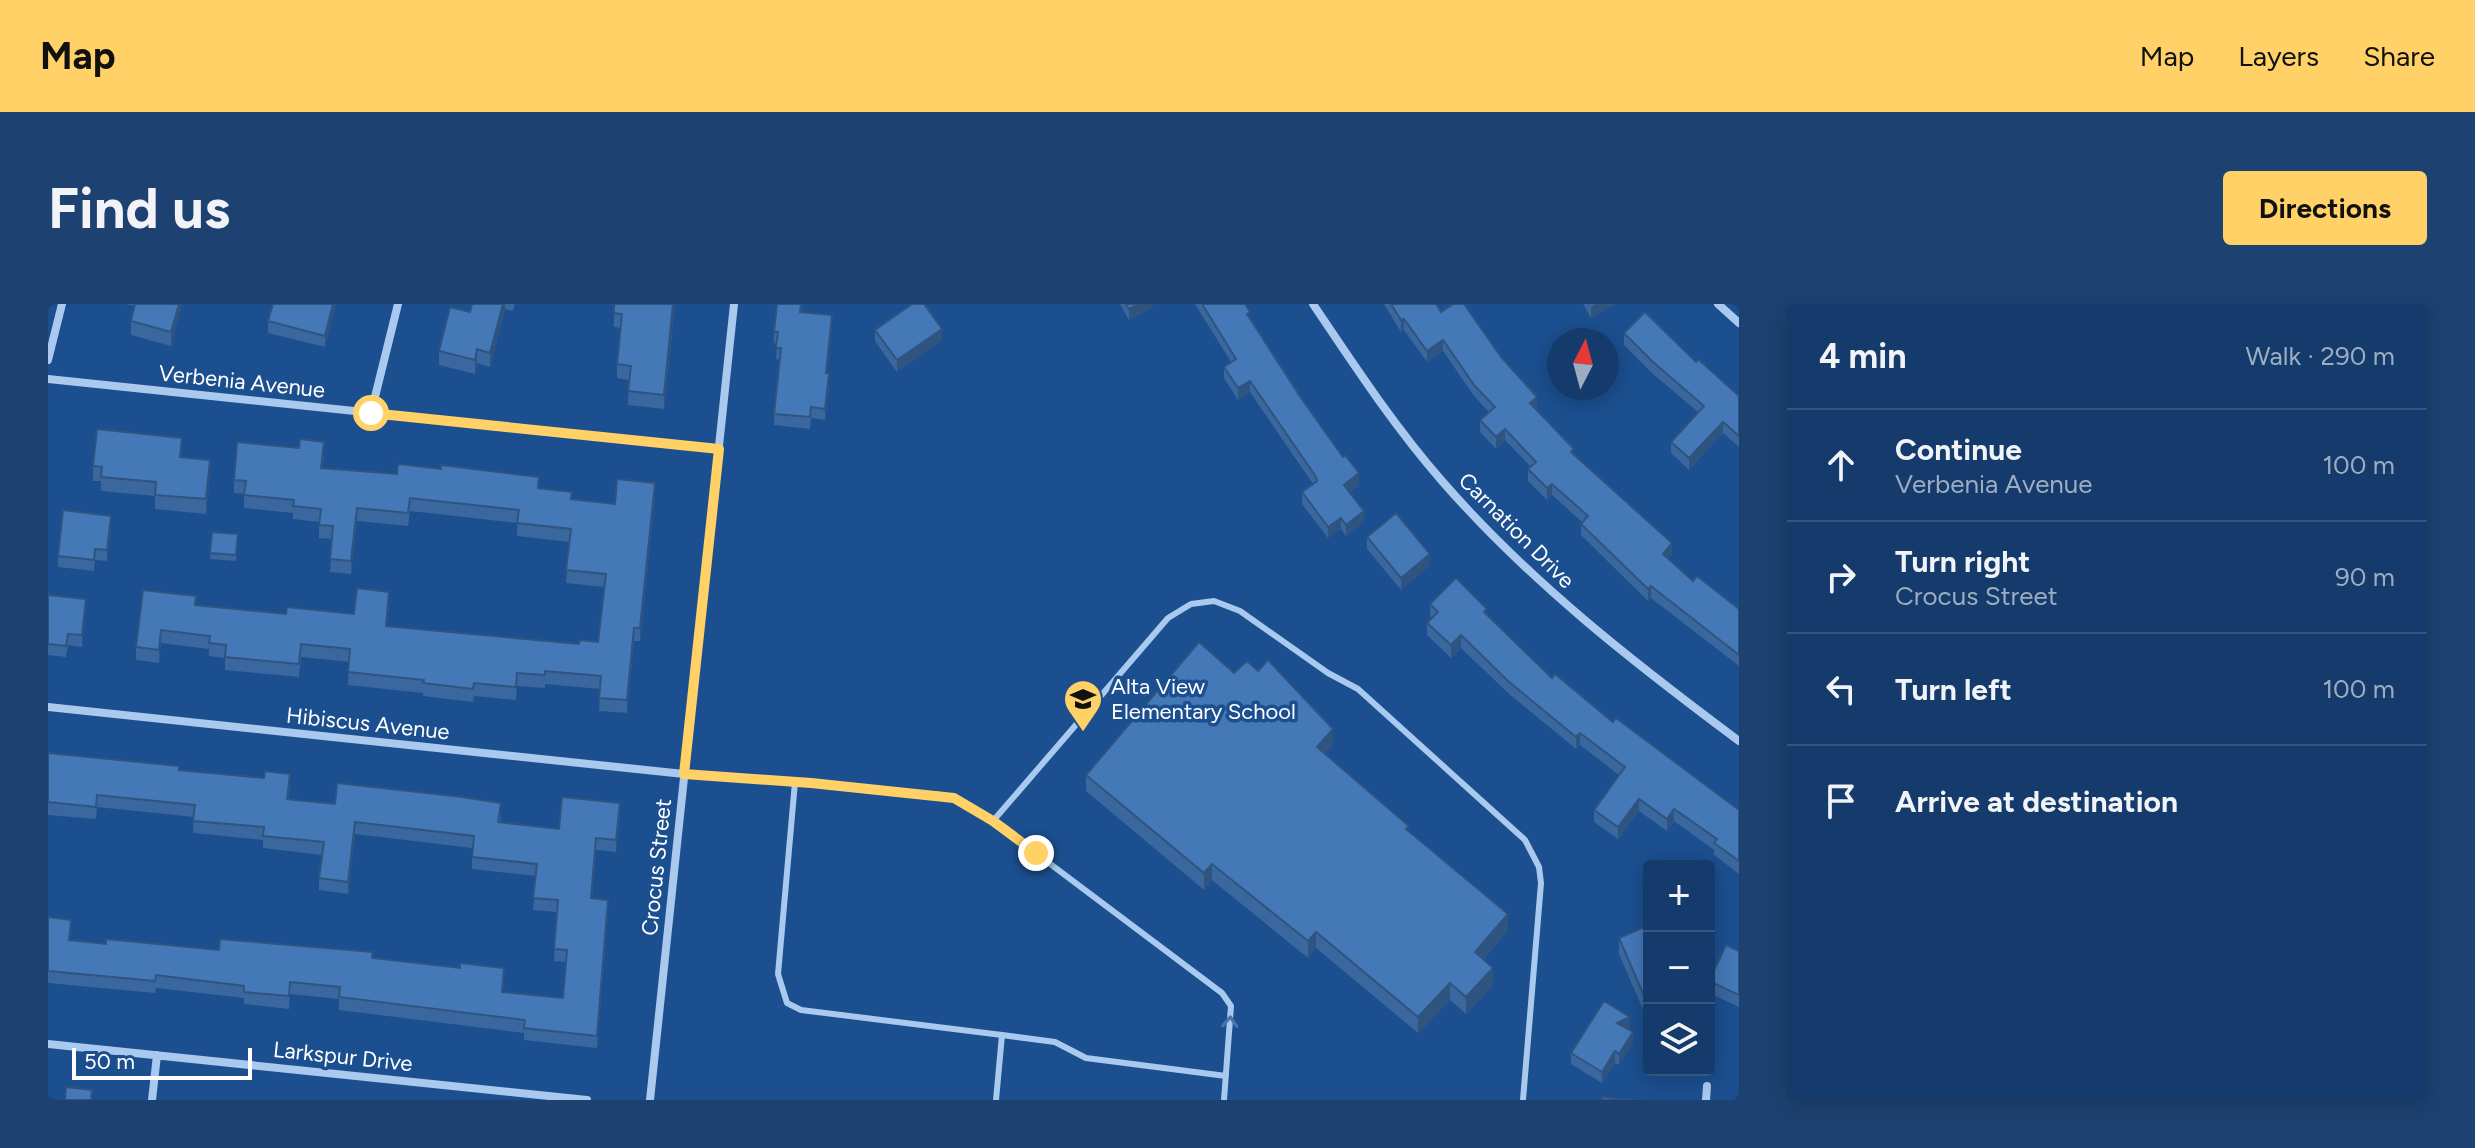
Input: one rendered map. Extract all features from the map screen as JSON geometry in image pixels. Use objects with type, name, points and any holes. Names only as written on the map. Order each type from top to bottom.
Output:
[{"type":"street","points":[[48,360],[62,304]]},
{"type":"street","points":[[371,413],[398,304]]},
{"type":"street","name":"Crocus Street","points":[[650,1100],[734,304]]},
{"type":"street","name":"Carnation Drive","points":[[1313,304],[1370,390],[1442,481],[1529,572],[1639,667],[1739,741]]},
{"type":"street","points":[[1718,304],[1739,323]]},
{"type":"street","name":"Verbenia Avenue","points":[[48,379],[719,449]]},
{"type":"street","name":"Hibiscus Avenue","points":[[48,707],[684,774]]},
{"type":"street","name":"Larkspur Drive","points":[[48,1044],[587,1100]]},
{"type":"street","points":[[152,1100],[157,1055]]},
{"type":"street","points":[[1706,1100],[1707,1086]]},
{"type":"lane","points":[[993,821],[1168,618],[1191,604],[1214,601],[1240,611],[1328,673],[1358,689],[1525,840],[1539,867],[1541,883],[1523,1100]]},
{"type":"lane","points":[[684,774],[954,798],[993,821],[1222,993],[1231,1006],[1224,1100]]},
{"type":"lane","points":[[795,782],[778,974],[787,1003],[801,1010],[1055,1042],[1086,1058],[1226,1076]]},
{"type":"lane","points":[[996,1100],[1002,1035]]},
{"type":"building","points":[[135,304],[179,304],[171,332],[131,321]]},
{"type":"building","points":[[273,304],[333,304],[325,336],[268,321]]},
{"type":"building","points":[[472,304],[503,304],[490,353],[477,349],[475,360],[439,351],[450,307],[470,312]]},
{"type":"building","points":[[614,304],[673,304],[664,395],[628,391],[631,366],[617,364],[622,314],[614,313]]},
{"type":"building","points":[[777,304],[801,304],[800,312],[832,315],[825,409],[811,407],[810,417],[774,414],[781,348],[776,348],[778,332],[774,332]]},
{"type":"building","points":[[912,304],[924,304],[942,329],[897,360],[875,330]]},
{"type":"building","points":[[1202,304],[1245,304],[1250,312],[1247,314],[1301,398],[1343,457],[1345,455],[1359,473],[1344,485],[1364,511],[1346,525],[1341,518],[1328,527],[1302,492],[1317,481],[1316,477],[1250,381],[1238,388],[1224,367],[1236,359]]},
{"type":"building","points":[[1391,304],[1436,304],[1441,312],[1453,304],[1464,304],[1501,357],[1537,397],[1530,403],[1574,449],[1571,452],[1672,543],[1663,554],[1693,581],[1697,576],[1739,609],[1739,655],[1651,586],[1648,589],[1581,524],[1588,516],[1552,484],[1547,488],[1528,469],[1536,462],[1505,429],[1496,437],[1480,420],[1495,407],[1474,385],[1443,340],[1427,351]]},
{"type":"building","points":[[1645,312],[1696,362],[1698,359],[1739,396],[1739,436],[1723,422],[1689,458],[1671,442],[1704,406],[1624,333]]},
{"type":"building","points":[[97,429],[182,438],[180,457],[210,460],[206,499],[155,495],[156,482],[101,477],[102,467],[93,466]]},
{"type":"building","points":[[300,439],[324,442],[321,468],[397,474],[398,464],[441,469],[441,465],[539,477],[538,488],[572,492],[571,499],[615,504],[617,479],[655,483],[640,628],[634,628],[627,700],[599,698],[601,676],[545,671],[545,675],[517,673],[516,687],[474,683],[473,689],[348,672],[350,649],[301,644],[299,664],[225,657],[226,645],[209,643],[210,636],[161,630],[159,650],[136,647],[143,590],[196,596],[195,605],[286,614],[287,607],[354,614],[357,588],[389,592],[386,626],[579,644],[580,640],[598,642],[606,574],[566,570],[571,529],[517,523],[519,510],[410,498],[408,513],[357,508],[351,561],[330,559],[333,526],[319,525],[321,509],[293,506],[294,500],[244,495],[246,481],[234,480],[237,442],[299,448]]},
{"type":"building","points":[[63,510],[111,516],[107,550],[95,549],[94,560],[58,556]]},
{"type":"building","points":[[1396,513],[1430,554],[1401,578],[1367,537]]},
{"type":"building","points":[[212,532],[238,534],[236,555],[210,553]]},
{"type":"building","points":[[1456,578],[1487,609],[1484,612],[1552,678],[1555,674],[1613,722],[1616,718],[1739,810],[1739,861],[1714,843],[1717,839],[1674,809],[1667,819],[1639,799],[1618,827],[1594,810],[1625,767],[1580,733],[1576,737],[1508,681],[1461,635],[1451,645],[1427,623],[1438,612],[1430,604]]},
{"type":"building","points":[[48,595],[86,599],[82,635],[68,634],[66,646],[48,644]]},
{"type":"building","points":[[1199,642],[1234,673],[1247,661],[1258,671],[1268,660],[1333,729],[1317,747],[1409,826],[1406,829],[1508,914],[1475,952],[1493,968],[1466,997],[1450,983],[1418,1017],[1316,932],[1308,941],[1212,864],[1204,873],[1086,775]]},
{"type":"building","points":[[48,753],[264,778],[265,771],[290,774],[287,799],[335,804],[337,783],[462,797],[501,803],[498,822],[559,829],[562,797],[620,803],[616,840],[596,838],[591,898],[608,900],[597,1036],[524,1028],[525,1020],[339,997],[340,987],[290,982],[289,996],[244,992],[244,986],[156,975],[155,981],[48,971],[48,917],[71,920],[69,940],[106,944],[106,939],[219,950],[220,939],[373,952],[372,958],[460,968],[460,963],[504,968],[502,992],[563,998],[567,950],[554,949],[558,900],[533,898],[537,864],[472,857],[474,836],[355,822],[348,882],[319,878],[324,842],[263,836],[264,827],[193,821],[195,805],[97,795],[96,807],[48,802]]},
{"type":"building","points":[[1643,928],[1643,993],[1619,938]]},
{"type":"building","points":[[1726,945],[1739,951],[1739,995],[1715,984],[1715,968]]},
{"type":"building","points":[[1604,1001],[1630,1017],[1617,1023],[1633,1032],[1619,1054],[1615,1051],[1602,1072],[1571,1053]]},
{"type":"building","points":[[66,1087],[92,1090],[91,1100],[65,1100]]},
{"type":"building","points":[[1602,1097],[1635,1100],[1602,1100]]},
{"type":"place","name":"Alta View Elementary School","points":[[1083,733]]},
{"type":"route","points":[[371,413],[719,449],[684,774],[942,795],[954,798],[993,821],[1036,853]]}]
